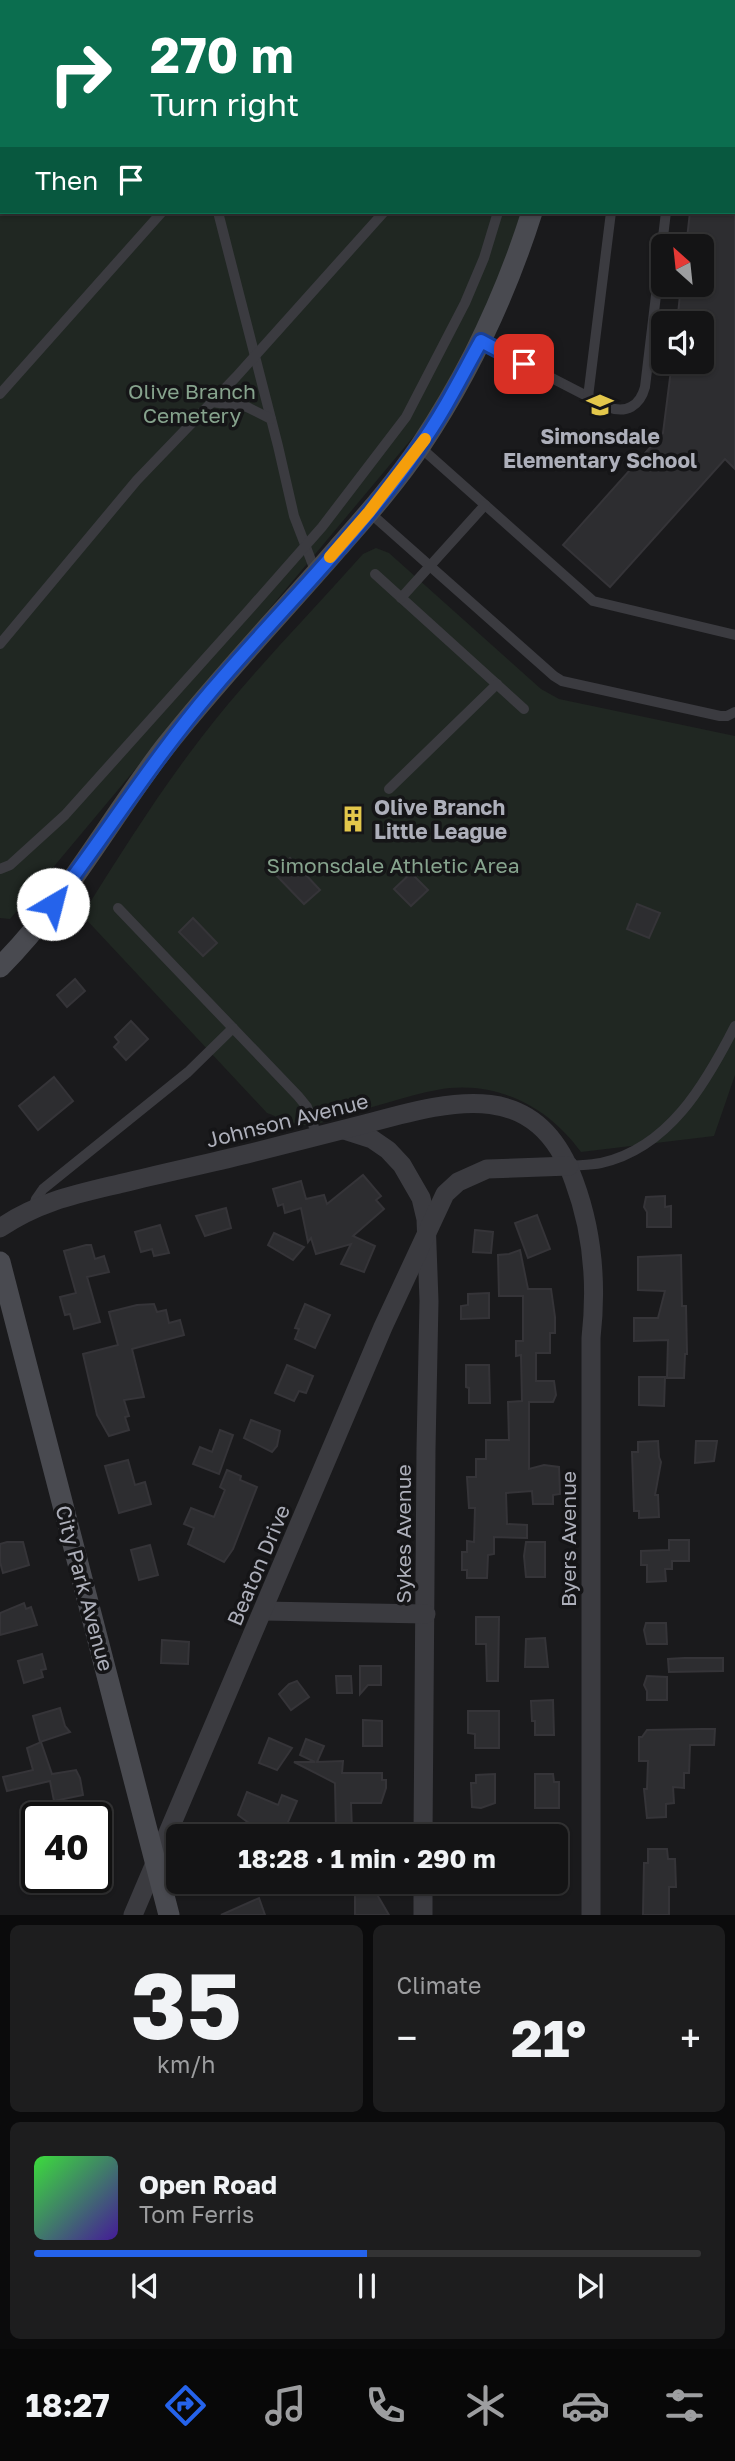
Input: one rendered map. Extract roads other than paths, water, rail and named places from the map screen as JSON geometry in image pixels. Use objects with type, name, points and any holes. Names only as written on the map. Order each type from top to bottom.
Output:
[{"type":"street","points":[[0,967],[25,942],[96,848],[164,749],[213,689],[369,512],[420,447],[452,396],[481,341],[509,279],[531,214]]},
{"type":"street","points":[[0,947],[25,942]]},
{"type":"street","name":"Johnson Avenue","points":[[0,1228],[33,1209],[74,1194],[411,1112],[483,1102],[507,1107],[529,1118],[545,1130],[569,1166]]},
{"type":"street","points":[[343,1129],[372,1139],[388,1150],[402,1165],[421,1198],[427,1233]]},
{"type":"street","name":"Beaton Drive","points":[[133,1915],[383,1327],[445,1194],[473,1173],[501,1168],[569,1166]]},
{"type":"street","name":"Byers Avenue","points":[[569,1166],[586,1220],[594,1286],[591,1915]]},
{"type":"street","name":"Sykes Avenue","points":[[424,1824],[429,1301],[427,1233]]},
{"type":"street","name":"City Park Avenue","points":[[0,1262],[169,1915]]},
{"type":"street","points":[[263,1611],[426,1614]]},
{"type":"street","points":[[423,1894],[423,1915]]},
{"type":"lane","points":[[0,394],[160,214]]},
{"type":"lane","points":[[219,214],[294,516],[303,546],[316,574]]},
{"type":"lane","points":[[0,643],[137,480],[255,356],[381,214]]},
{"type":"lane","points":[[0,869],[10,865],[65,815],[322,527],[405,417],[432,370],[465,303],[498,214]]},
{"type":"lane","points":[[588,397],[611,214]]},
{"type":"lane","points":[[481,341],[608,407],[624,410],[632,407],[643,396],[666,214]]},
{"type":"lane","points":[[212,402],[247,407],[271,419]]},
{"type":"lane","points":[[420,447],[593,601],[735,635]]},
{"type":"lane","points":[[401,598],[485,505]]},
{"type":"lane","points":[[369,512],[562,681],[720,716],[735,712]]},
{"type":"lane","points":[[375,574],[524,709]]},
{"type":"lane","points":[[389,789],[497,684]]},
{"type":"lane","points":[[118,908],[298,1096],[307,1107],[317,1136]]},
{"type":"lane","points":[[569,1166],[618,1158],[641,1147],[660,1133],[680,1114],[699,1088],[735,1026]]},
{"type":"lane","points":[[33,1209],[43,1189],[188,1072],[233,1028]]},
{"type":"place","name":"Simonsdale Elementary School","points":[[600,405]]},
{"type":"place","name":"Olive Branch Little League","points":[[353,819]]},
{"type":"park label","name":"Olive Branch Cemetery","points":[[192,403]]},
{"type":"park label","name":"Simonsdale Athletic Area","points":[[393,865]]}]
